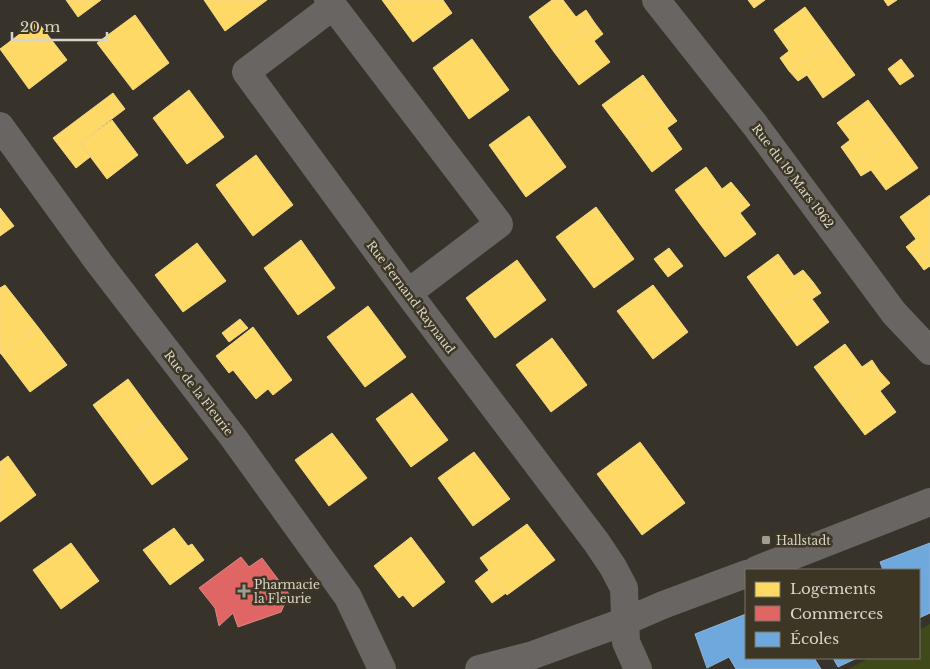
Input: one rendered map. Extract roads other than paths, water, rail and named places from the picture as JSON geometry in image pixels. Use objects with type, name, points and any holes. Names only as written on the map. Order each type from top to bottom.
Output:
[{"type":"street","name":"Rue du 19 Mars 1962","points":[[656,0],[756,126],[894,313],[930,351]]},
{"type":"street","points":[[330,3],[499,224],[408,293]]},
{"type":"street","name":"Rue Fernand Raynaud","points":[[330,3],[246,72],[408,293],[597,542],[624,588],[626,642],[638,669]]},
{"type":"street","name":"Rue de la Fleurie","points":[[0,126],[99,263],[233,437],[348,597],[382,669]]},
{"type":"street","points":[[759,569],[930,502]]},
{"type":"street","points":[[478,669],[535,662],[663,604],[745,574]]},
{"type":"place","name":"Hallstadt","points":[[766,540]]},
{"type":"place","name":"Pharmacie la Fleurie","points":[[244,591]]}]
